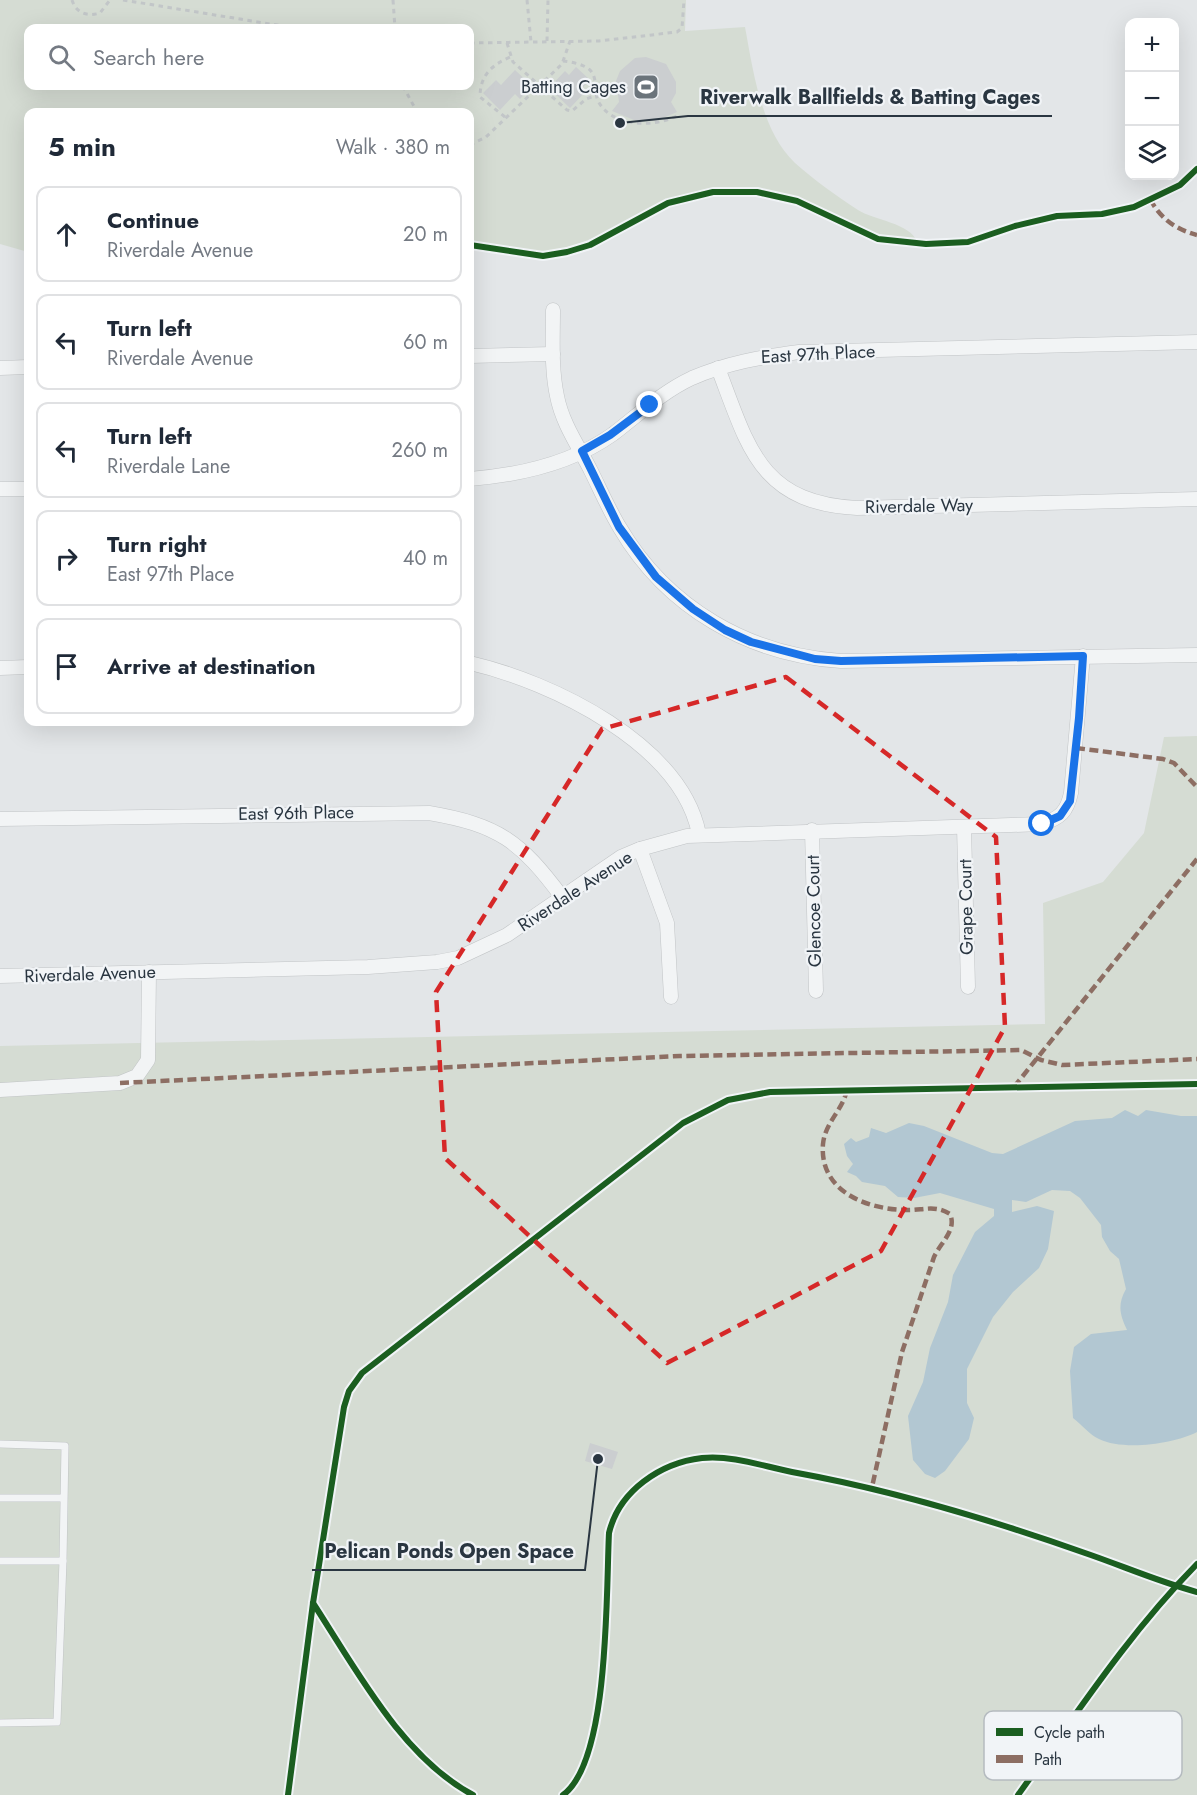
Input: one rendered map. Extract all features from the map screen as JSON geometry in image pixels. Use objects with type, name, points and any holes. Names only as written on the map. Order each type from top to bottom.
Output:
[{"type":"street","points":[[553,310],[554,354],[560,407],[619,527],[656,577],[693,609],[725,630],[751,642],[815,659],[841,661],[1197,654]]},
{"type":"street","name":"East 97th Place","points":[[474,478],[537,469],[582,451],[610,435],[677,386],[718,368],[760,357],[799,352],[1197,342]]},
{"type":"street","points":[[474,356],[554,354]]},
{"type":"street","points":[[0,368],[24,367]]},
{"type":"street","name":"Riverdale Way","points":[[718,368],[746,441],[759,463],[784,487],[825,505],[857,508],[1197,499]]},
{"type":"street","points":[[0,489],[24,489]]},
{"type":"street","name":"Riverdale Avenue","points":[[0,976],[368,967],[436,962],[458,958],[507,936],[609,864],[640,849],[699,834],[1042,824],[1055,820],[1065,812],[1071,793],[1083,656]]},
{"type":"street","points":[[474,664],[533,681],[574,700],[631,739],[658,764],[689,800],[699,834]]},
{"type":"street","points":[[0,668],[24,667]]},
{"type":"street","name":"East 96th Place","points":[[0,819],[429,813],[473,823],[503,836],[530,856],[562,897]]},
{"type":"street","name":"Grape Court","points":[[964,826],[968,987]]},
{"type":"street","name":"Glencoe Court","points":[[812,830],[816,991]]},
{"type":"street","points":[[640,849],[667,923],[671,997]]},
{"type":"street","points":[[0,1090],[120,1083],[137,1077],[148,1060],[149,972]]},
{"type":"lane","points":[[0,1444],[65,1446],[57,1722],[0,1723]]},
{"type":"lane","points":[[0,1498],[63,1498]]},
{"type":"lane","points":[[0,1561],[63,1561]]},
{"type":"path","points":[[72,0],[77,9],[88,15],[100,13],[110,0]]},
{"type":"path","points":[[123,0],[270,24]]},
{"type":"path","points":[[393,0],[395,24]]},
{"type":"path","points":[[527,0],[531,42]]},
{"type":"path","points":[[547,41],[548,0]]},
{"type":"path","points":[[474,43],[599,41],[677,32],[682,28],[684,0]]},
{"type":"path","points":[[474,143],[486,137],[563,61],[570,41]]},
{"type":"path","points":[[507,43],[510,57],[539,85],[572,111],[586,99],[597,95]]},
{"type":"path","points":[[505,117],[480,97],[480,92],[482,82],[491,67],[510,57]]},
{"type":"path","points":[[563,61],[576,63],[589,70],[604,109],[627,121],[651,124],[679,115]]},
{"type":"path","points":[[405,90],[415,108]]},
{"type":"path","points":[[475,92],[480,92]]},
{"type":"highlighted area","points":[[786,677],[996,837],[1005,1027],[881,1251],[667,1363],[445,1158],[436,992],[602,729]]},
{"type":"shaded area","points":[[0,0],[686,0],[685,31],[745,27],[755,80],[766,117],[783,150],[795,163],[858,210],[900,226],[907,230],[917,242],[892,238],[869,230],[781,194],[730,187],[684,196],[603,234],[560,249],[538,252],[515,250],[474,242],[474,108],[24,108],[24,251],[0,244]]},
{"type":"shaded area","points":[[1197,736],[1197,1795],[0,1795],[0,1046],[1045,1024],[1043,903],[1103,882],[1144,833],[1164,737]]},
{"type":"water","points":[[1125,1110],[1138,1116],[1146,1110],[1181,1116],[1197,1116],[1197,1432],[1162,1443],[1121,1445],[1096,1437],[1073,1418],[1070,1371],[1074,1347],[1091,1334],[1127,1330],[1121,1310],[1121,1300],[1126,1289],[1119,1259],[1110,1251],[1102,1237],[1101,1225],[1080,1198],[1070,1191],[1052,1190],[1026,1202],[1012,1200],[1012,1212],[1037,1206],[1054,1211],[1048,1249],[1039,1268],[1013,1292],[993,1317],[967,1369],[967,1403],[974,1418],[969,1439],[945,1471],[935,1478],[925,1474],[913,1460],[908,1416],[923,1382],[930,1348],[948,1302],[953,1275],[975,1232],[994,1216],[994,1209],[940,1193],[914,1198],[898,1197],[885,1186],[862,1182],[847,1172],[853,1164],[847,1156],[844,1144],[851,1138],[856,1142],[869,1137],[871,1128],[886,1133],[909,1123],[924,1126],[992,1153],[1003,1154],[1075,1121],[1112,1118]]},
{"type":"building","name":"Batting Cages","points":[[646,57],[666,64],[676,82],[676,93],[671,102],[677,112],[656,121],[634,120],[612,111],[619,102],[616,81],[620,71],[635,58]]},
{"type":"building","points":[[576,67],[590,80],[582,88],[586,91],[570,108],[549,88],[565,71],[569,75]]},
{"type":"building","points":[[515,70],[532,86],[520,99],[515,94],[500,110],[483,93],[496,80],[501,85]]},
{"type":"building","points":[[590,1443],[618,1452],[612,1469],[585,1461]]},
{"type":"marked path","points":[[1150,199],[1169,222],[1197,235]]},
{"type":"marked path","points":[[1076,748],[1163,759],[1174,763],[1197,787]]},
{"type":"marked path","points":[[1014,1087],[1197,859]]},
{"type":"marked path","points":[[120,1083],[680,1056],[1021,1050],[1041,1060],[1062,1065],[1197,1059]]},
{"type":"marked path","points":[[847,1089],[827,1129],[823,1144],[824,1160],[829,1174],[837,1185],[848,1194],[875,1206],[905,1210],[939,1209],[950,1214],[952,1220],[950,1231],[934,1257],[902,1352],[872,1487]]},
{"type":"cycle path","points":[[474,246],[543,256],[567,252],[590,245],[668,203],[713,192],[757,192],[797,201],[878,239],[926,244],[968,242],[1015,226],[1057,216],[1102,214],[1134,207],[1180,185],[1197,169]]},
{"type":"cycle path","points":[[288,1795],[313,1603],[344,1407],[349,1391],[362,1373],[683,1123],[728,1100],[770,1092],[1197,1084]]},
{"type":"cycle path","points":[[563,1795],[578,1776],[590,1748],[597,1712],[606,1632],[609,1533],[614,1518],[622,1504],[644,1482],[657,1473],[686,1461],[714,1457],[736,1460],[866,1487],[940,1506],[1013,1529],[1197,1592]]},
{"type":"cycle path","points":[[1077,1711],[1125,1647],[1197,1564]]},
{"type":"cycle path","points":[[313,1603],[382,1710],[424,1758],[448,1779],[473,1795]]},
{"type":"cycle path","points":[[1018,1795],[1029,1780]]},
{"type":"place","name":"Batting Cages","points":[[646,87]]},
{"type":"place","name":"Riverwalk Ballfields & Batting Cages","points":[[620,123]]},
{"type":"place","name":"Pelican Ponds Open Space","points":[[598,1459]]},
{"type":"route","points":[[650,405],[610,435],[582,451],[619,527],[636,552],[656,577],[679,598],[725,630],[783,653],[841,661],[1083,656],[1070,801],[1065,812],[1055,820],[1042,824]]}]
